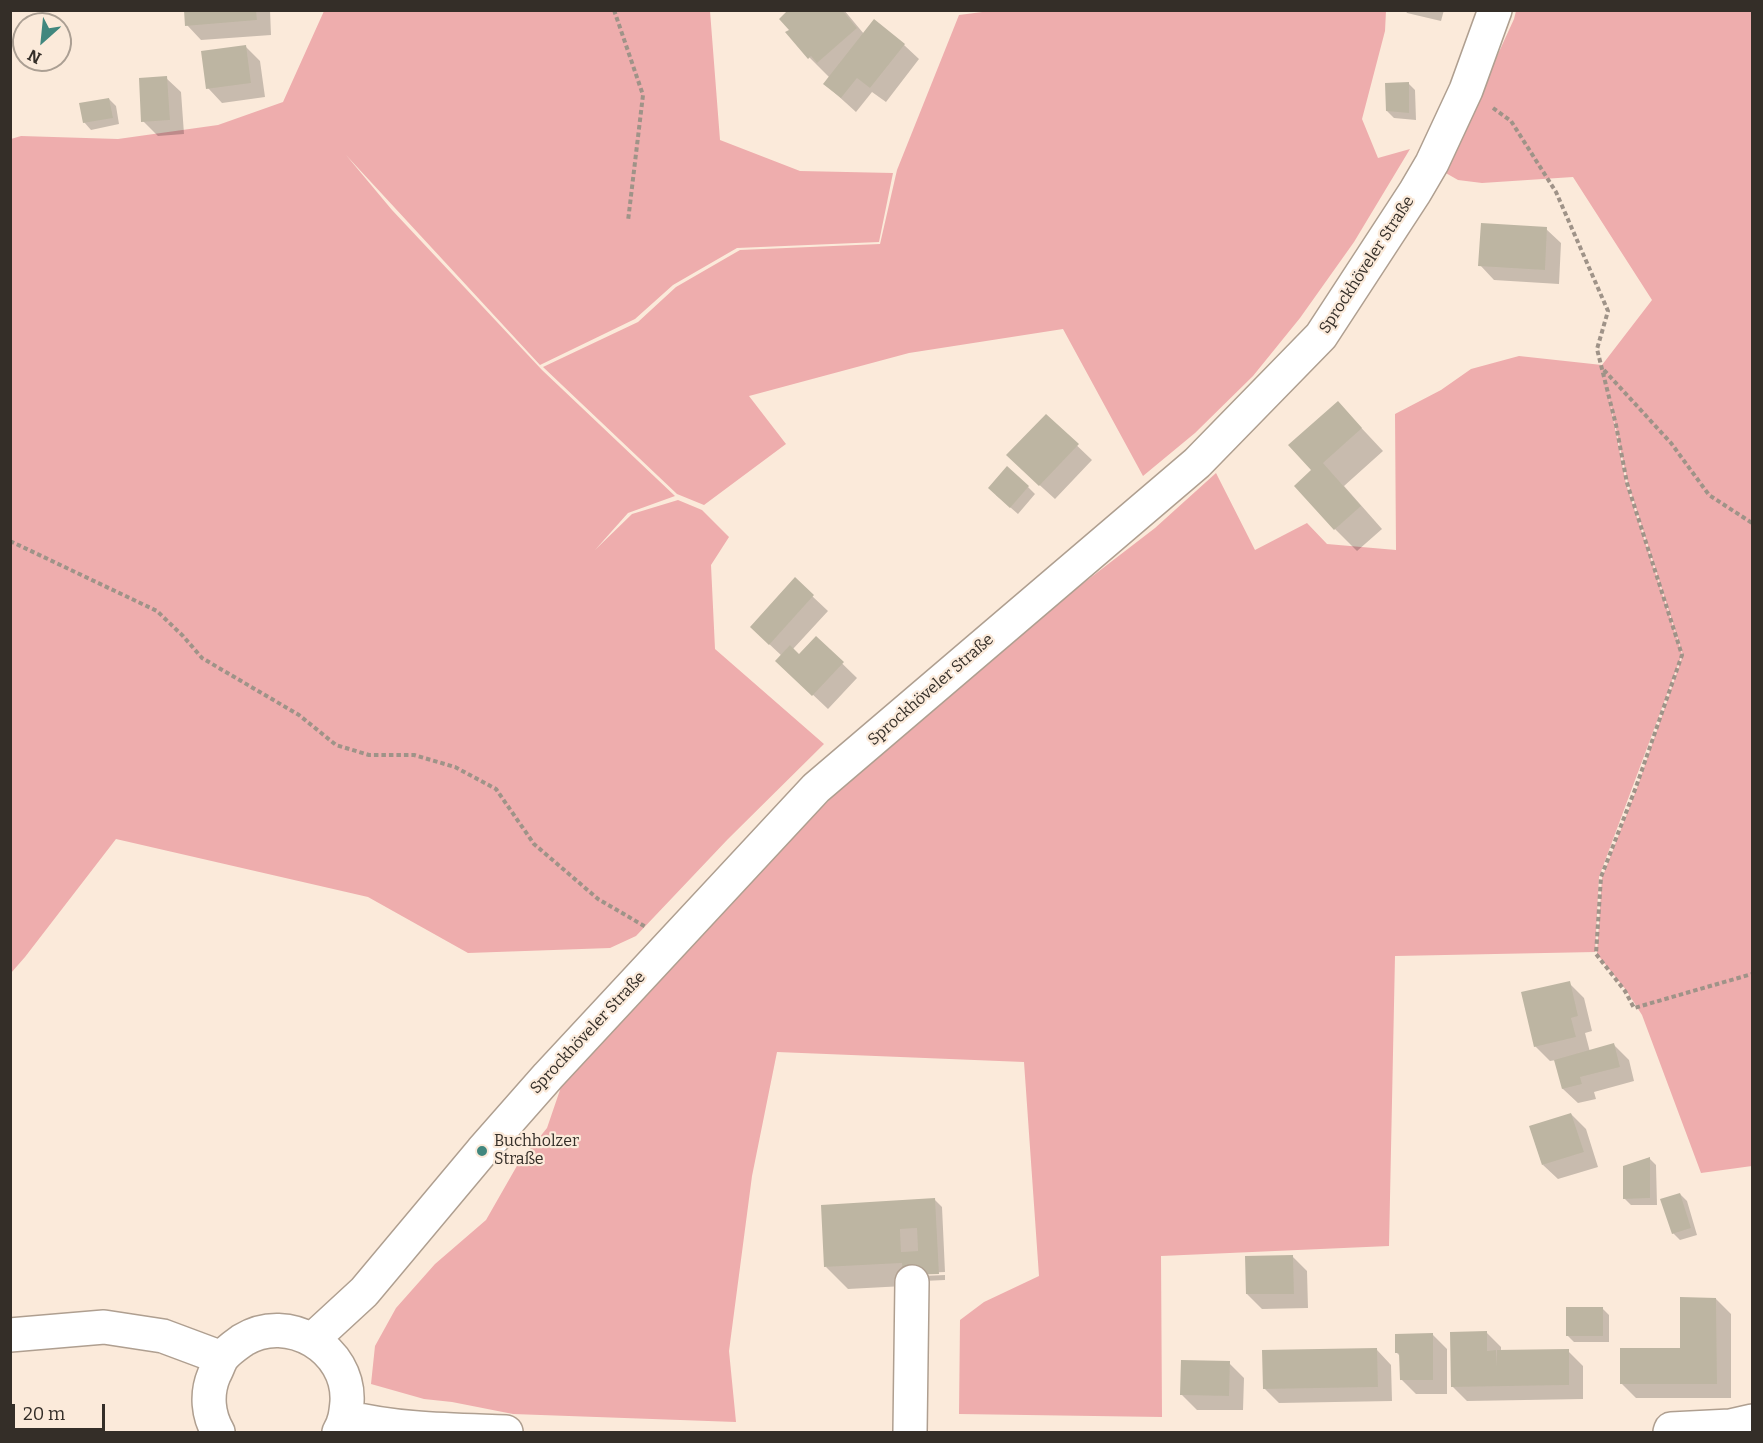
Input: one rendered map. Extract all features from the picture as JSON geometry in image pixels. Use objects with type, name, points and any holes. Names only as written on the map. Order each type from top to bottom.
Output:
[{"type":"street","name":"Sprockhöveler Straße","points":[[313,1339],[364,1292],[489,1143],[548,1077],[816,788],[1197,463],[1322,336],[1432,163],[1466,90],[1496,10]]},
{"type":"street","points":[[910,1432],[912,1282]]},
{"type":"street","points":[[10,1335],[104,1327],[163,1336],[222,1358]]},
{"type":"street","points":[[218,1432],[210,1411],[209,1394],[210,1384],[222,1358],[234,1346],[250,1336],[268,1331],[288,1331],[313,1339],[332,1356],[342,1372],[347,1390],[342,1425],[362,1421],[409,1428],[506,1432]]},
{"type":"street","points":[[1670,1432],[1671,1429],[1730,1426],[1752,1421]]},
{"type":"path","points":[[614,10],[643,95],[628,221]]},
{"type":"path","points":[[1493,108],[1511,121],[1556,192],[1608,311],[1597,349],[1616,425],[1627,483],[1682,655],[1636,787],[1601,877],[1596,954],[1625,992],[1634,1008],[1752,974]]},
{"type":"path","points":[[1602,368],[1671,442],[1709,495],[1752,523]]},
{"type":"path","points":[[10,541],[157,611],[202,658],[299,715],[336,745],[369,755],[414,755],[455,767],[496,789],[534,844],[598,899],[672,943]]},
{"type":"shaded area","points":[[324,11],[710,11],[720,140],[800,171],[893,173],[879,242],[737,248],[673,285],[635,319],[540,365],[346,155],[392,210],[542,370],[675,496],[628,513],[595,550],[632,514],[678,500],[702,510],[729,537],[711,565],[715,649],[824,744],[728,839],[636,936],[610,948],[468,953],[368,897],[116,839],[11,973],[11,139],[21,136],[118,139],[218,125],[283,102]]},
{"type":"shaded area","points":[[990,11],[1386,11],[1385,31],[1362,119],[1378,158],[1410,149],[1354,242],[1300,318],[1253,376],[1195,433],[1143,476],[1063,329],[909,353],[749,396],[786,444],[704,505],[677,494],[543,367],[638,322],[676,287],[740,250],[880,244],[897,170],[959,15]]},
{"type":"shaded area","points":[[1516,11],[1752,11],[1752,1166],[1701,1173],[1642,1015],[1626,990],[1597,954],[1602,878],[1637,788],[1683,655],[1628,483],[1607,388],[1626,484],[1682,654],[1599,877],[1595,952],[1395,956],[1389,1246],[1161,1256],[1162,1417],[959,1414],[960,1320],[984,1302],[1039,1276],[1024,1062],[777,1052],[752,1176],[729,1351],[736,1422],[513,1414],[424,1399],[371,1384],[375,1346],[396,1308],[435,1264],[486,1220],[518,1164],[547,1128],[561,1087],[618,1019],[789,840],[925,705],[1155,528],[1216,473],[1255,550],[1307,523],[1327,544],[1396,550],[1395,414],[1441,390],[1471,369],[1519,356],[1602,365],[1652,300],[1573,177],[1482,183],[1458,180],[1444,172]]},
{"type":"building","points":[[184,10],[256,10],[257,20],[185,26]]},
{"type":"building","points":[[788,10],[842,10],[857,28],[817,63],[811,56],[808,59],[785,32],[789,30],[779,19]]},
{"type":"building","points":[[874,19],[905,44],[870,88],[857,78],[841,98],[823,84]]},
{"type":"building","points":[[246,45],[251,83],[206,89],[201,51]]},
{"type":"building","points":[[167,76],[170,120],[141,122],[139,78]]},
{"type":"building","points":[[1409,82],[1409,113],[1386,111],[1385,83]]},
{"type":"building","points":[[109,98],[113,118],[83,123],[79,103]]},
{"type":"building","points":[[1481,223],[1547,227],[1545,270],[1478,266]]},
{"type":"building","points":[[1338,401],[1362,428],[1323,463],[1361,506],[1334,530],[1294,486],[1311,470],[1288,445]]},
{"type":"building","points":[[1046,414],[1079,444],[1039,486],[1006,455]]},
{"type":"building","points":[[1007,466],[1029,486],[1010,508],[988,488]]},
{"type":"building","points":[[795,577],[814,595],[769,645],[750,627]]},
{"type":"building","points":[[816,636],[844,662],[812,696],[775,661],[790,645],[799,654]]},
{"type":"building","points":[[1570,981],[1578,1016],[1571,1018],[1576,1037],[1534,1047],[1521,992]]},
{"type":"building","points":[[1614,1043],[1620,1067],[1580,1077],[1582,1084],[1562,1089],[1554,1060]]},
{"type":"building","points":[[1571,1113],[1584,1152],[1542,1165],[1529,1126]]},
{"type":"building","points":[[1650,1157],[1650,1198],[1623,1199],[1623,1166]]},
{"type":"building","points":[[1680,1193],[1691,1228],[1672,1234],[1660,1199]]},
{"type":"building","points":[[935,1198],[939,1274],[903,1275],[902,1263],[824,1267],[821,1205]],"holes":[[[917,1228],[918,1251],[901,1252],[900,1229]]]},
{"type":"building","points":[[1293,1255],[1294,1294],[1246,1294],[1245,1256]]},
{"type":"building","points":[[1680,1297],[1716,1298],[1717,1384],[1620,1384],[1620,1348],[1680,1348]]},
{"type":"building","points":[[1566,1307],[1603,1307],[1603,1336],[1566,1336]]},
{"type":"building","points":[[1487,1331],[1487,1351],[1496,1350],[1497,1366],[1497,1350],[1569,1349],[1569,1385],[1451,1387],[1450,1332]]},
{"type":"building","points":[[1433,1333],[1433,1380],[1400,1380],[1399,1353],[1395,1353],[1395,1334]]},
{"type":"building","points":[[1377,1348],[1378,1387],[1263,1389],[1262,1350]]},
{"type":"building","points":[[1181,1360],[1230,1361],[1229,1396],[1180,1395]]},
{"type":"place","name":"Buchholzer Straße","points":[[482,1151]]}]
